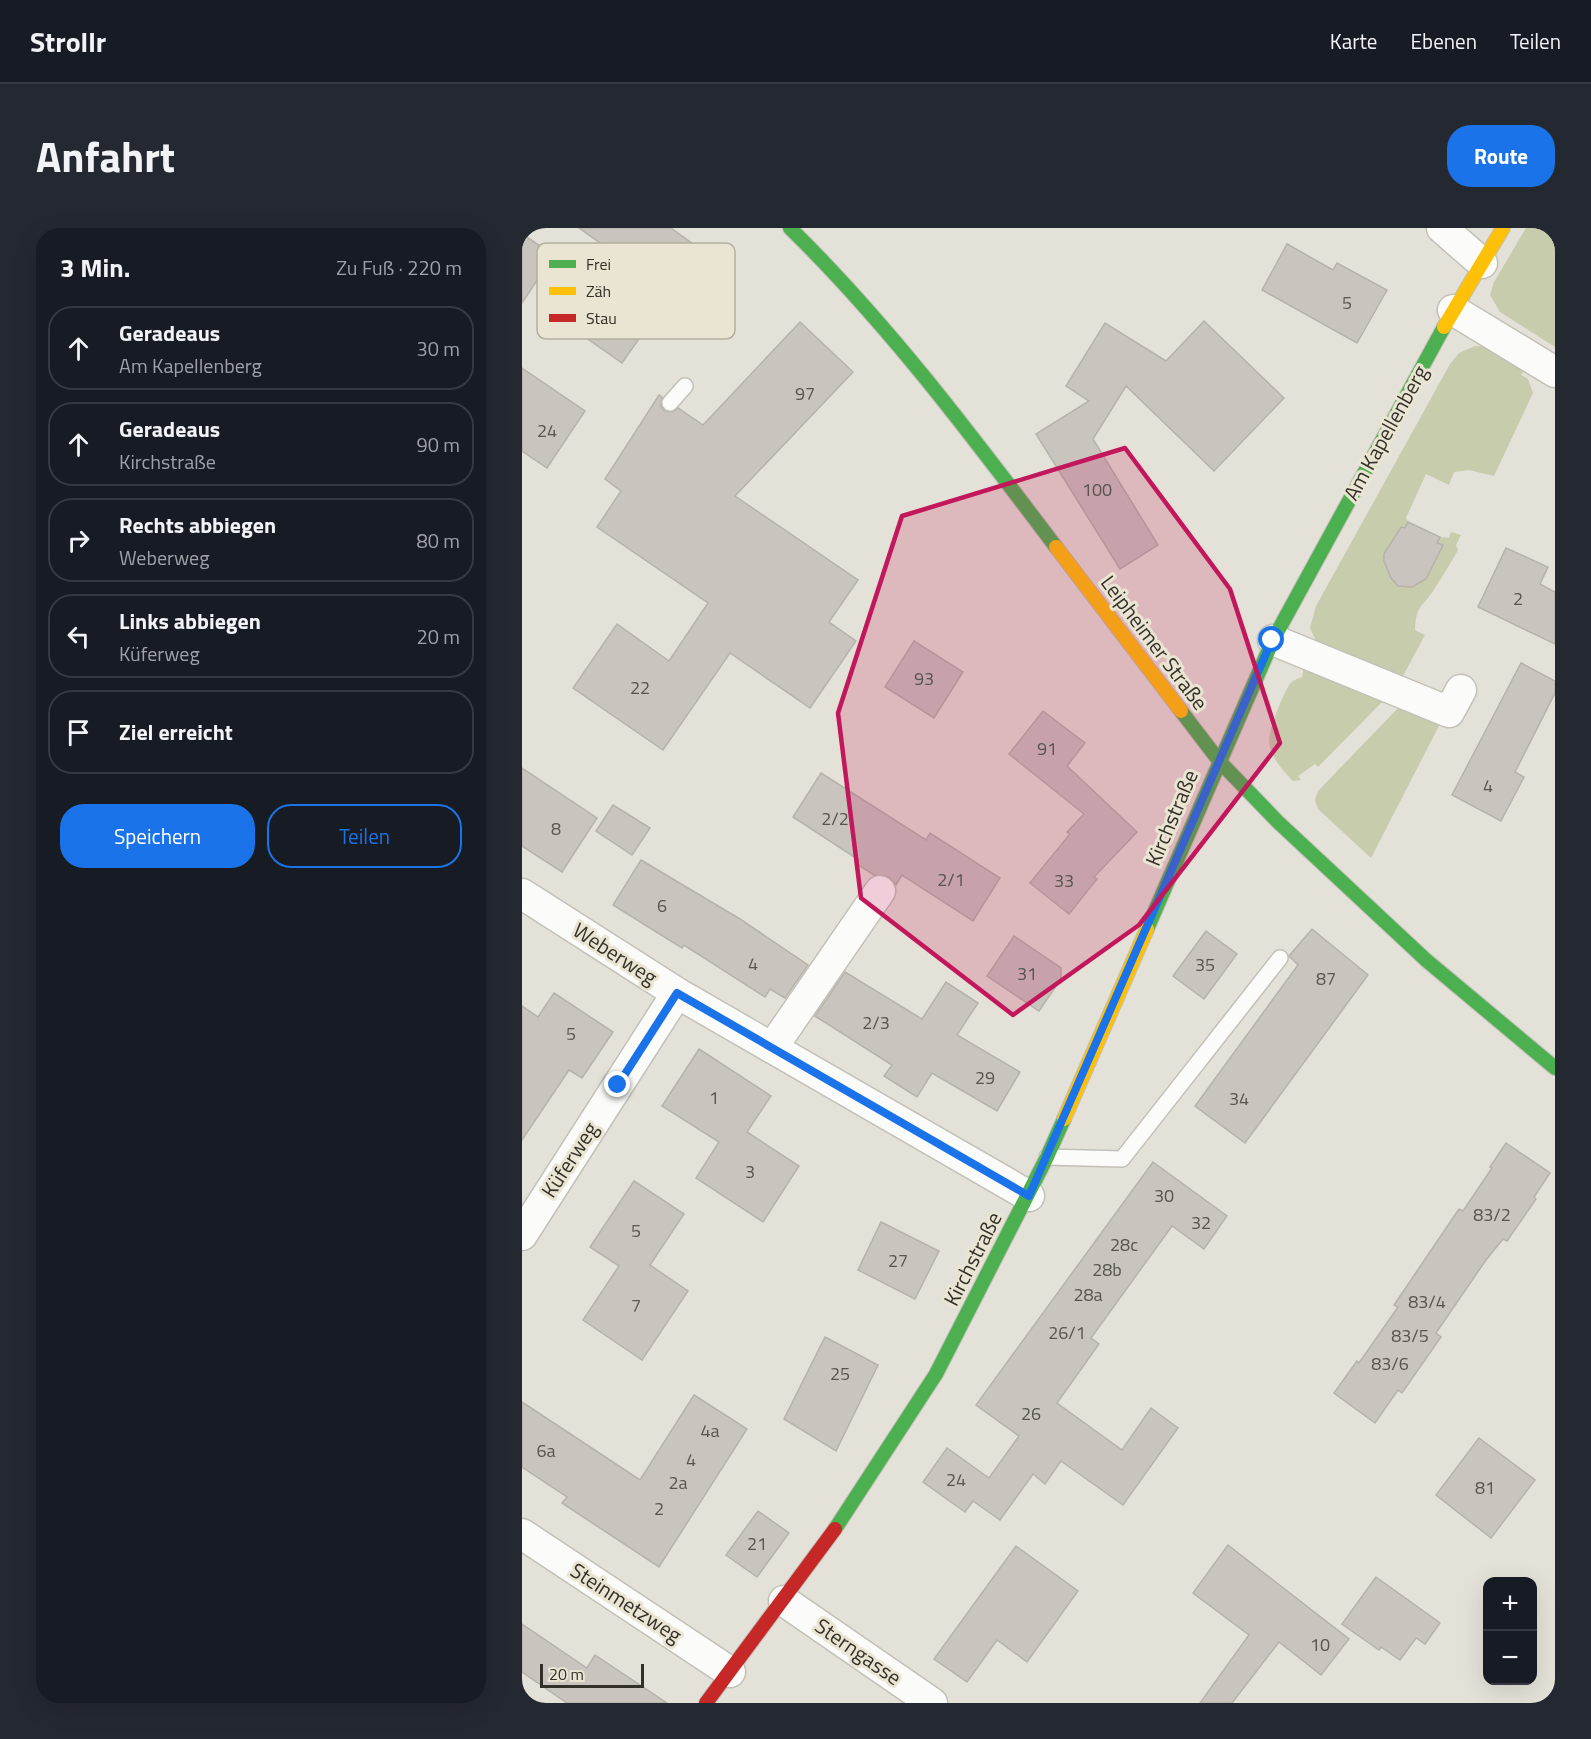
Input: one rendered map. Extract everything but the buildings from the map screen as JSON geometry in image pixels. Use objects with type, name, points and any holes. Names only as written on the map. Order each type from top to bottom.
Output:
[{"type":"street","name":"Leipheimer Straße","points":[[790,228],[838,276],[932,384],[1220,762],[1278,822],[1426,960],[1555,1068]]},
{"type":"street","points":[[1442,228],[1482,263]]},
{"type":"street","name":"Am Kapellenberg","points":[[1220,762],[1272,640],[1453,310],[1503,228]]},
{"type":"street","points":[[1453,310],[1555,372]]},
{"type":"street","points":[[1272,640],[1449,712],[1461,690]]},
{"type":"street","name":"Kirchstraße","points":[[706,1703],[784,1601],[860,1494],[936,1374],[1047,1158],[1220,762]]},
{"type":"street","points":[[772,1048],[880,891]]},
{"type":"street","name":"Weberweg","points":[[522,894],[677,993],[1029,1196]]},
{"type":"street","name":"Küferweg","points":[[522,1235],[677,993]]},
{"type":"street","name":"Steinmetzweg","points":[[522,1534],[730,1672]]},
{"type":"street","name":"Sterngasse","points":[[784,1601],[932,1703]]},
{"type":"lane","points":[[670,403],[685,386]]},
{"type":"lane","points":[[1047,1158],[1122,1159],[1280,958]]},
{"type":"highlighted area","points":[[1125,448],[1230,589],[1280,743],[1139,925],[1013,1015],[861,898],[838,713],[902,516]]},
{"type":"green space","points":[[1526,228],[1555,228],[1555,347],[1500,312],[1490,295],[1494,282]]},
{"type":"green space","points":[[1475,346],[1493,347],[1525,368],[1521,375],[1528,379],[1533,393],[1494,476],[1469,470],[1454,472],[1449,485],[1426,474],[1406,518],[1408,522],[1405,528],[1400,529],[1391,558],[1384,560],[1385,564],[1390,562],[1391,579],[1410,587],[1411,581],[1433,566],[1442,545],[1437,543],[1440,537],[1449,538],[1451,532],[1461,535],[1456,545],[1458,550],[1419,610],[1415,630],[1425,635],[1402,678],[1316,641],[1310,628],[1316,606],[1450,364],[1459,353]]},
{"type":"green space","points":[[1304,665],[1384,700],[1318,767],[1315,764],[1298,776],[1301,780],[1293,781],[1274,758],[1269,736],[1287,688],[1302,677]]},
{"type":"green space","points":[[1399,707],[1440,724],[1371,858],[1318,809],[1315,800],[1318,791]]},
{"type":"traffic: fast","points":[[790,228],[896,342],[1056,547]]},
{"type":"traffic: fast","points":[[1147,929],[1273,640],[1444,327]]},
{"type":"traffic: fast","points":[[1181,711],[1220,762],[1278,822],[1426,960],[1555,1068]]},
{"type":"traffic: fast","points":[[835,1529],[936,1374],[1047,1157],[1064,1119]]},
{"type":"traffic: slow","points":[[1444,327],[1503,228]]},
{"type":"traffic: slow","points":[[1056,547],[1181,711]]},
{"type":"traffic: slow","points":[[1064,1119],[1147,929]]},
{"type":"traffic: jam","points":[[706,1703],[835,1529]]},
{"type":"route","points":[[618,1085],[677,993],[1029,1196],[1202,805],[1272,640]]}]
